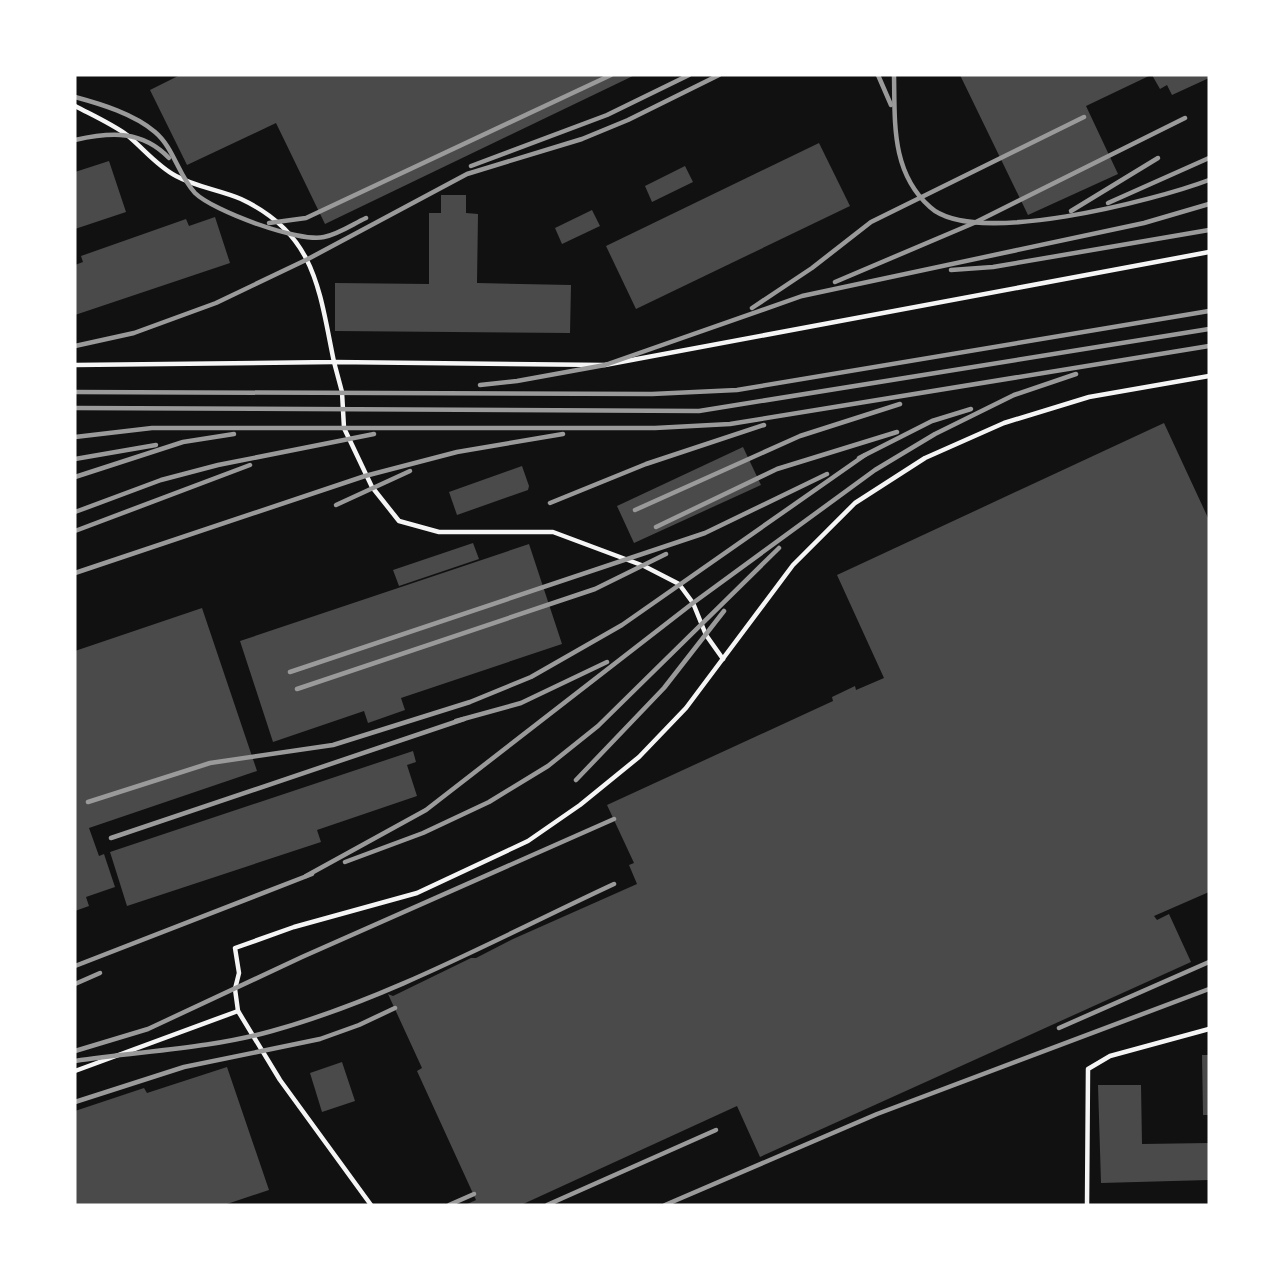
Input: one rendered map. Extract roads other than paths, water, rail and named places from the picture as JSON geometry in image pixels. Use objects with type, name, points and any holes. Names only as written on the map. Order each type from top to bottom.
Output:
[{"type":"lane","points":[[75,106],[126,135],[166,171],[186,182],[241,199],[281,224],[308,259],[316,275],[342,392],[344,428],[372,487],[399,521],[439,532],[554,532],[644,566],[679,584],[693,603],[706,635],[723,659]]},
{"type":"lane","points":[[75,365],[334,362],[605,365],[1209,252]]},
{"type":"lane","points":[[371,1205],[280,1080],[238,1011],[235,989],[239,973],[235,948],[294,927],[417,893],[528,841],[580,805],[639,757],[686,708],[793,565],[855,503],[925,458],[1004,423],[1089,397],[1209,376]]},
{"type":"lane","points":[[75,1071],[238,1011]]},
{"type":"lane","points":[[1087,1205],[1088,1068],[1110,1056],[1209,1029]]},
{"type":"railway","points":[[269,223],[306,218],[611,75]]},
{"type":"railway","points":[[471,166],[607,115],[689,75]]},
{"type":"railway","points":[[75,346],[134,333],[216,303],[308,259],[467,174],[582,139],[628,120],[719,75]]},
{"type":"railway","points":[[878,75],[891,105]]},
{"type":"railway","points":[[894,75],[898,146],[908,178],[917,193],[930,207],[952,218],[985,223],[1024,222],[1066,216],[1149,198],[1209,180]]},
{"type":"railway","points":[[75,97],[117,110],[147,126],[167,146],[195,193],[237,216],[277,230],[312,238],[335,234],[366,218]]},
{"type":"railway","points":[[752,308],[812,268],[871,222],[1084,117]]},
{"type":"railway","points":[[835,282],[974,223],[1185,118]]},
{"type":"railway","points":[[75,140],[113,135],[137,138],[148,142],[169,158]]},
{"type":"railway","points":[[1071,211],[1158,158]]},
{"type":"railway","points":[[1108,203],[1209,158]]},
{"type":"railway","points":[[480,385],[517,381],[605,365],[802,296],[1144,223],[1209,204]]},
{"type":"railway","points":[[951,270],[993,267],[1209,230]]},
{"type":"railway","points":[[75,392],[652,394],[737,390],[1209,311]]},
{"type":"railway","points":[[75,408],[699,411],[1209,329]]},
{"type":"railway","points":[[75,437],[152,428],[655,428],[730,424],[1209,346]]},
{"type":"railway","points":[[306,876],[426,810],[693,603],[875,470],[935,434],[1014,395],[1076,374]]},
{"type":"railway","points":[[635,510],[800,436],[900,404]]},
{"type":"railway","points":[[859,458],[932,421],[971,409]]},
{"type":"railway","points":[[550,503],[646,464],[764,425]]},
{"type":"railway","points":[[656,527],[777,469],[897,432]]},
{"type":"railway","points":[[75,477],[183,442],[234,434]]},
{"type":"railway","points":[[75,512],[161,480],[218,465],[374,434]]},
{"type":"railway","points":[[75,573],[365,476],[457,452],[563,434]]},
{"type":"railway","points":[[75,459],[156,445]]},
{"type":"railway","points":[[88,802],[210,763],[333,745],[470,702],[531,677],[622,625],[865,455]]},
{"type":"railway","points":[[75,531],[250,465]]},
{"type":"railway","points":[[336,505],[410,471]]},
{"type":"railway","points":[[290,672],[705,533],[827,474]]},
{"type":"railway","points":[[345,862],[423,833],[489,802],[548,766],[598,726],[779,548]]},
{"type":"railway","points":[[297,689],[595,589],[666,554]]},
{"type":"railway","points":[[576,780],[664,688],[724,611]]},
{"type":"railway","points":[[456,721],[521,703],[607,662]]},
{"type":"railway","points":[[111,838],[464,719]]},
{"type":"railway","points":[[75,1051],[148,1029],[302,957],[614,819]]},
{"type":"railway","points":[[75,966],[312,874]]},
{"type":"railway","points":[[75,1061],[224,1042],[315,1018],[445,965],[614,884]]},
{"type":"railway","points":[[1059,1028],[1209,962]]},
{"type":"railway","points":[[75,984],[100,973]]},
{"type":"railway","points":[[665,1205],[877,1114],[1209,989]]},
{"type":"railway","points":[[75,1102],[184,1067],[320,1039],[359,1025],[395,1008]]},
{"type":"railway","points":[[547,1205],[716,1130]]},
{"type":"railway","points":[[449,1205],[474,1194]]}]
